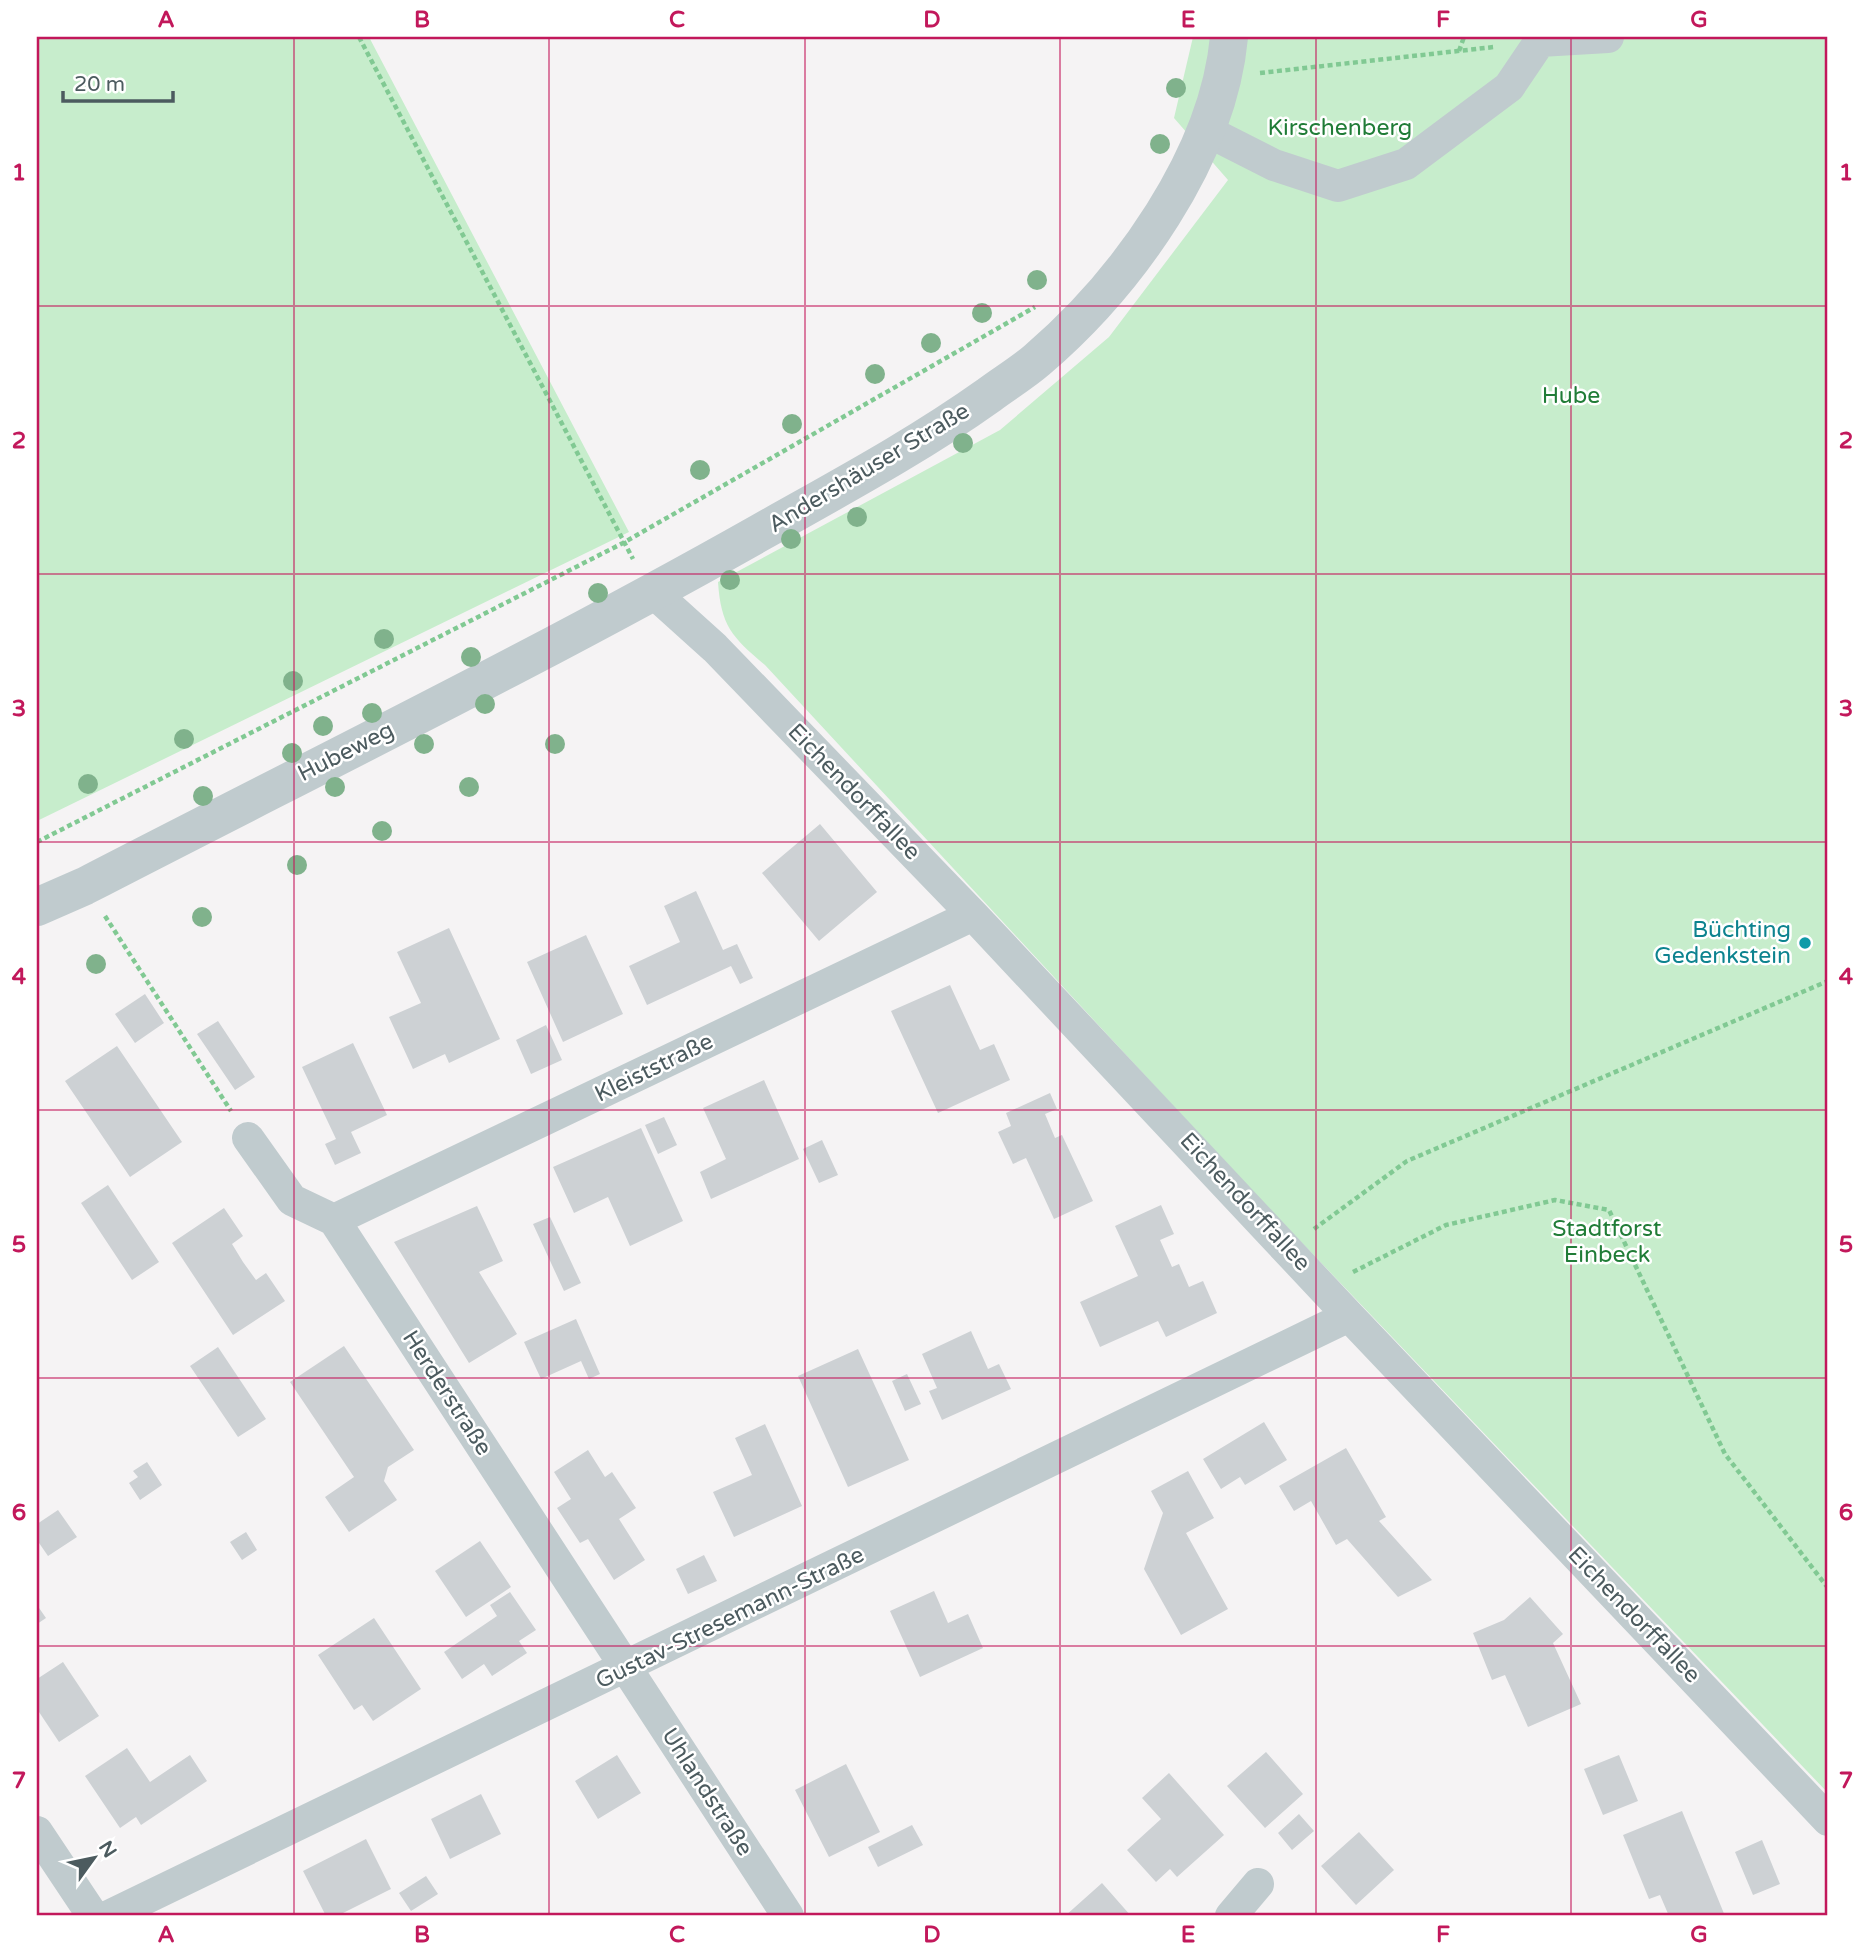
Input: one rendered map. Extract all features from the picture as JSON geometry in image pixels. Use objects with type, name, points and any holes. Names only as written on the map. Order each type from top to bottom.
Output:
[{"type":"street","name":"Andershäuser Straße","points":[[654,593],[932,436],[1037,360],[1118,279],[1180,185],[1207,131],[1226,76],[1229,37]]},
{"type":"street","points":[[1207,131],[1274,166],[1338,186],[1406,164],[1509,87],[1540,41],[1608,37]]},
{"type":"street","name":"Hubeweg","points":[[37,907],[85,886],[654,593]]},
{"type":"street","name":"Eichendorffallee","points":[[654,593],[715,648],[973,915],[1828,1820]]},
{"type":"street","name":"Kleiststraße","points":[[334,1220],[973,915]]},
{"type":"street","points":[[248,1138],[292,1200],[334,1220]]},
{"type":"street","name":"Herderstraße","points":[[334,1220],[626,1668]]},
{"type":"street","name":"Gustav-Stresemann-Straße","points":[[110,1916],[1349,1316]]},
{"type":"street","name":"Uhlandstraße","points":[[626,1668],[788,1916]]},
{"type":"street","points":[[37,1832],[46,1865],[93,1916]]},
{"type":"street","points":[[1231,1916],[1258,1884]]},
{"type":"path","points":[[359,37],[624,543],[654,593]]},
{"type":"path","points":[[1459,51],[1464,37]]},
{"type":"path","points":[[1226,76],[1312,69],[1540,41]]},
{"type":"path","points":[[37,842],[624,543],[1045,302]]},
{"type":"path","points":[[85,886],[248,1138]]},
{"type":"path","points":[[1288,1248],[1407,1161],[1828,981]]},
{"type":"path","points":[[1324,1287],[1446,1225],[1555,1200],[1609,1210],[1724,1454],[1828,1588]]},
{"type":"green space","points":[[37,37],[369,37],[629,532],[37,821]]},
{"type":"green space","points":[[1193,37],[1828,37],[1828,1793],[1240,1178],[765,665],[736,638],[725,620],[718,582],[1000,430],[1109,337],[1228,180],[1174,118]]},
{"type":"building","points":[[820,824],[877,892],[819,941],[762,873]]},
{"type":"building","points":[[696,891],[723,950],[737,944],[753,978],[740,984],[731,966],[647,1005],[629,966],[680,942],[664,906]]},
{"type":"building","points":[[449,928],[500,1039],[449,1063],[445,1054],[413,1069],[389,1017],[421,1003],[397,952]]},
{"type":"building","points":[[586,935],[623,1014],[563,1042],[527,962]]},
{"type":"building","points":[[950,985],[980,1050],[994,1044],[1010,1080],[938,1113],[891,1011]]},
{"type":"building","points":[[145,994],[164,1023],[135,1043],[115,1014]]},
{"type":"building","points":[[218,1021],[255,1077],[235,1090],[197,1034]]},
{"type":"building","points":[[546,1025],[562,1060],[531,1074],[516,1040]]},
{"type":"building","points":[[353,1043],[387,1115],[351,1132],[361,1153],[335,1165],[325,1144],[336,1139],[302,1067]]},
{"type":"building","points":[[117,1046],[182,1142],[130,1177],[65,1081]]},
{"type":"building","points":[[764,1080],[799,1159],[711,1199],[700,1172],[726,1159],[703,1108]]},
{"type":"building","points":[[1050,1093],[1057,1109],[1045,1114],[1055,1138],[1062,1135],[1093,1201],[1054,1219],[1026,1158],[1013,1164],[998,1132],[1011,1126],[1006,1113]]},
{"type":"building","points":[[664,1117],[677,1145],[658,1154],[645,1125]]},
{"type":"building","points":[[641,1128],[683,1221],[630,1246],[608,1197],[574,1213],[553,1167]]},
{"type":"building","points":[[822,1140],[838,1175],[819,1183],[803,1149]]},
{"type":"building","points":[[108,1185],[159,1262],[132,1280],[81,1203]]},
{"type":"building","points":[[1161,1205],[1174,1234],[1160,1240],[1172,1267],[1179,1264],[1189,1287],[1203,1281],[1217,1313],[1166,1337],[1158,1321],[1100,1347],[1080,1302],[1138,1276],[1115,1226]]},
{"type":"building","points":[[477,1206],[503,1261],[479,1272],[517,1334],[469,1363],[394,1242]]},
{"type":"building","points":[[224,1208],[243,1236],[232,1244],[243,1262],[256,1280],[266,1273],[285,1301],[233,1335],[172,1243]]},
{"type":"building","points":[[550,1217],[581,1283],[564,1291],[533,1224]]},
{"type":"building","points":[[576,1319],[600,1374],[589,1379],[581,1361],[541,1379],[524,1342]]},
{"type":"building","points":[[971,1331],[988,1369],[999,1364],[1011,1389],[942,1420],[929,1391],[937,1388],[922,1354]]},
{"type":"building","points":[[344,1346],[414,1450],[388,1467],[384,1481],[397,1500],[349,1532],[325,1497],[354,1477],[290,1382]]},
{"type":"building","points":[[218,1347],[266,1419],[238,1437],[190,1366]]},
{"type":"building","points":[[858,1349],[909,1460],[848,1487],[798,1376]]},
{"type":"building","points":[[907,1374],[921,1404],[905,1411],[892,1381]]},
{"type":"building","points":[[1264,1422],[1287,1460],[1245,1485],[1240,1477],[1221,1489],[1203,1459]]},
{"type":"building","points":[[765,1424],[802,1506],[734,1537],[713,1492],[752,1475],[735,1438]]},
{"type":"building","points":[[1346,1448],[1386,1517],[1379,1521],[1432,1580],[1398,1597],[1347,1539],[1336,1545],[1311,1501],[1294,1511],[1279,1486]]},
{"type":"building","points":[[588,1450],[605,1477],[612,1472],[636,1508],[619,1519],[645,1560],[614,1580],[588,1539],[580,1543],[557,1508],[571,1499],[554,1472]]},
{"type":"building","points":[[147,1462],[162,1485],[140,1500],[129,1483],[138,1477],[133,1471]]},
{"type":"building","points":[[1188,1471],[1214,1518],[1186,1533],[1228,1609],[1181,1635],[1144,1569],[1163,1513],[1151,1491]]},
{"type":"building","points":[[58,1510],[77,1537],[48,1556],[37,1540],[37,1524]]},
{"type":"building","points":[[246,1532],[257,1550],[242,1560],[230,1542]]},
{"type":"building","points":[[480,1541],[511,1587],[466,1617],[435,1571]]},
{"type":"building","points":[[704,1555],[717,1581],[688,1594],[676,1569]]},
{"type":"building","points":[[934,1591],[948,1623],[968,1614],[983,1648],[920,1677],[890,1611]]},
{"type":"building","points":[[510,1592],[536,1630],[519,1641],[527,1653],[492,1676],[484,1664],[462,1679],[444,1652],[497,1616],[490,1605]]},
{"type":"building","points":[[1530,1597],[1563,1634],[1553,1643],[1581,1704],[1528,1727],[1505,1675],[1492,1680],[1473,1633],[1504,1620]]},
{"type":"building","points":[[37,1605],[46,1618],[37,1624]]},
{"type":"building","points":[[374,1618],[421,1689],[373,1721],[362,1705],[354,1710],[318,1655]]},
{"type":"building","points":[[63,1662],[99,1716],[59,1742],[37,1709],[37,1679]]},
{"type":"building","points":[[127,1748],[150,1782],[190,1755],[207,1781],[141,1825],[136,1817],[120,1828],[85,1776]]},
{"type":"building","points":[[1266,1752],[1303,1794],[1265,1828],[1227,1786]]},
{"type":"building","points":[[617,1755],[641,1793],[598,1819],[575,1781]]},
{"type":"building","points":[[1619,1755],[1638,1801],[1603,1815],[1584,1769]]},
{"type":"building","points":[[846,1764],[880,1832],[829,1857],[795,1790]]},
{"type":"building","points":[[1169,1773],[1224,1835],[1177,1877],[1170,1869],[1156,1882],[1127,1850],[1161,1819],[1142,1798]]},
{"type":"building","points":[[481,1794],[501,1834],[450,1859],[431,1819]]},
{"type":"building","points":[[1682,1811],[1725,1916],[1669,1916],[1660,1895],[1649,1899],[1623,1835]]},
{"type":"building","points":[[1299,1814],[1314,1831],[1292,1850],[1278,1833]]},
{"type":"building","points":[[912,1825],[923,1845],[878,1867],[868,1847]]},
{"type":"building","points":[[1359,1832],[1394,1870],[1356,1905],[1321,1866]]},
{"type":"building","points":[[366,1839],[391,1889],[337,1916],[326,1916],[303,1871]]},
{"type":"building","points":[[1762,1840],[1780,1884],[1753,1895],[1735,1852]]},
{"type":"building","points":[[426,1876],[438,1894],[411,1911],[399,1893]]},
{"type":"building","points":[[1102,1883],[1131,1916],[1065,1916]]},
{"type":"place","name":"Büchting Gedenkstein","points":[[1805,943]]},
{"type":"park label","name":"Kirschenberg","points":[[1340,128]]},
{"type":"park label","name":"Hube","points":[[1571,396]]},
{"type":"park label","name":"Stadtforst Einbeck","points":[[1607,1242]]}]
